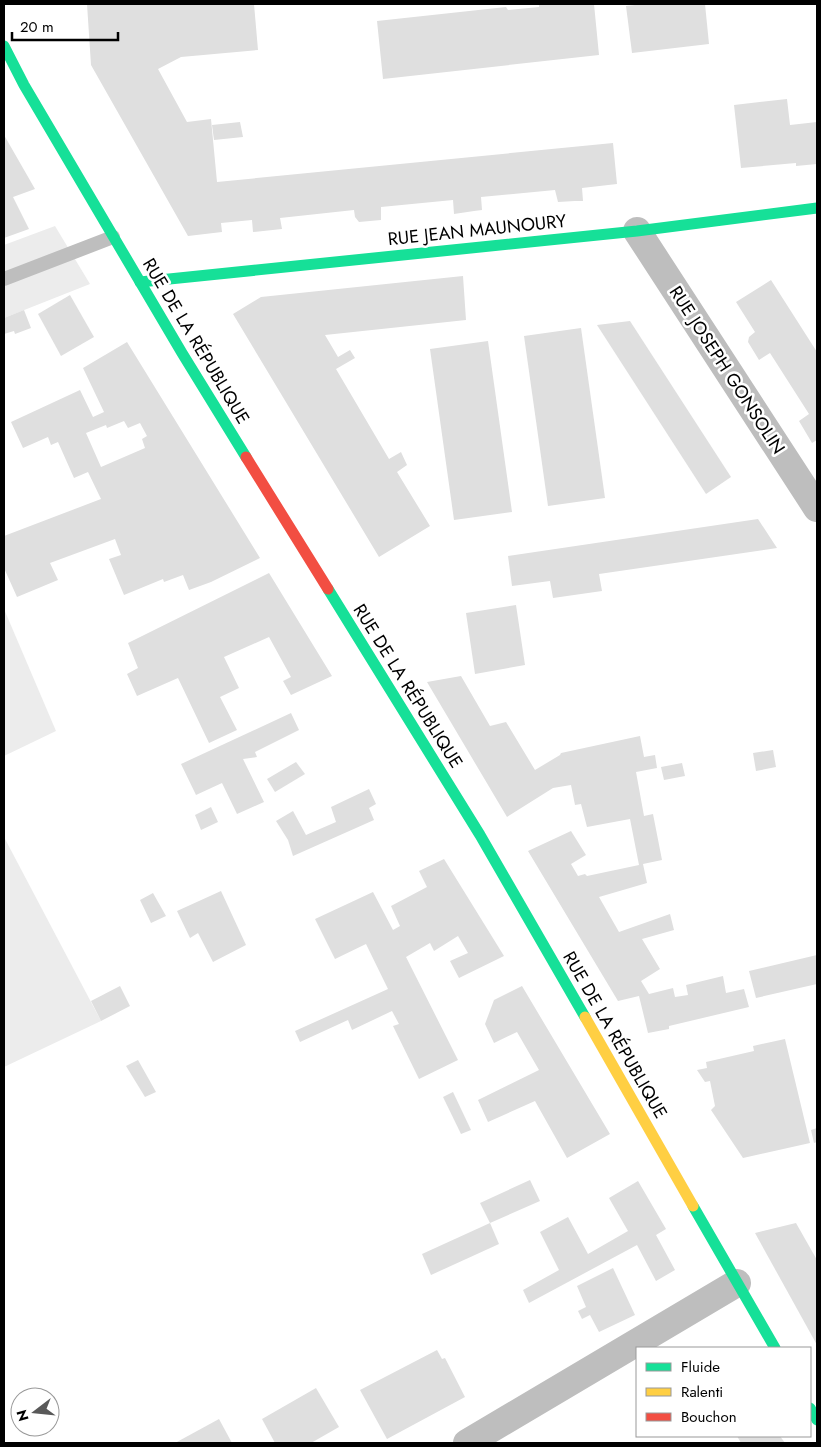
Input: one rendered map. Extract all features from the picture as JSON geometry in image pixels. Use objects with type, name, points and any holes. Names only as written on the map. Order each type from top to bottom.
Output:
[{"type":"main road","name":"RUE DE LA RÉPUBLIQUE","points":[[4,46],[24,85],[140,282],[304,553],[480,835],[774,1347]]},
{"type":"main road","name":"RUE JEAN MAUNOURY","points":[[140,282],[637,231],[817,208]]},
{"type":"street","name":"RUE JOSEPH GONSOLIN","points":[[637,231],[817,508]]},
{"type":"street","points":[[467,1443],[737,1283]]},
{"type":"lane","points":[[4,279],[113,237]]},
{"type":"shaded area","points":[[55,226],[90,284],[4,318],[4,245]]},
{"type":"shaded area","points":[[4,609],[56,731],[4,756]]},
{"type":"shaded area","points":[[4,837],[101,1021],[4,1067]]},
{"type":"building","points":[[87,4],[254,4],[258,50],[181,57],[158,69],[187,122],[211,119],[217,182],[613,143],[617,184],[582,188],[583,201],[558,202],[555,190],[481,197],[482,210],[454,214],[453,200],[381,207],[381,220],[359,222],[355,217],[354,210],[280,218],[282,229],[253,232],[252,220],[221,223],[222,232],[188,236],[91,65]]},
{"type":"building","points":[[539,4],[594,4],[599,55],[383,79],[377,21],[506,7],[508,10],[539,7]]},
{"type":"building","points":[[644,4],[705,4],[709,44],[632,53],[626,6]]},
{"type":"building","points":[[787,99],[790,125],[817,122],[817,164],[796,166],[796,163],[741,168],[734,105]]},
{"type":"building","points":[[240,122],[243,137],[214,140],[212,125]]},
{"type":"building","points":[[4,135],[35,189],[13,197],[29,229],[4,238]]},
{"type":"building","points":[[463,276],[466,320],[325,335],[338,357],[350,350],[355,358],[336,369],[389,459],[401,452],[407,465],[397,472],[430,526],[379,557],[233,314],[261,297]]},
{"type":"building","points":[[771,280],[817,352],[817,440],[812,443],[799,421],[809,414],[770,353],[759,360],[748,342],[749,337],[755,332],[736,302]]},
{"type":"building","points":[[70,295],[94,337],[61,356],[38,314]]},
{"type":"building","points":[[24,310],[31,328],[15,334],[14,331],[4,334],[4,318]]},
{"type":"building","points":[[630,321],[731,477],[706,494],[597,325]]},
{"type":"building","points":[[581,328],[605,498],[548,506],[524,336]]},
{"type":"building","points":[[488,341],[512,512],[454,520],[430,349]]},
{"type":"building","points":[[127,342],[260,558],[211,582],[189,590],[183,575],[164,582],[163,579],[124,595],[109,559],[121,555],[115,539],[50,563],[58,580],[17,597],[4,568],[4,536],[101,499],[88,472],[74,478],[58,442],[51,445],[48,437],[23,448],[11,422],[80,390],[93,417],[104,412],[83,368]],"holes":[[[124,421],[128,428],[140,423],[147,436],[142,439],[145,448],[101,467],[86,433],[106,425],[107,428]]]},
{"type":"building","points":[[758,519],[777,548],[599,574],[602,591],[553,598],[550,581],[512,586],[508,556]]},
{"type":"building","points":[[269,573],[332,676],[291,695],[283,681],[291,677],[269,637],[224,657],[239,688],[220,697],[237,730],[209,743],[178,678],[137,696],[127,674],[138,668],[128,643]]},
{"type":"building","points":[[516,605],[525,665],[475,674],[466,613]]},
{"type":"building","points":[[461,676],[490,726],[506,722],[535,770],[561,753],[640,736],[644,757],[655,755],[657,768],[636,772],[644,816],[653,814],[662,860],[643,864],[647,883],[599,897],[619,932],[670,914],[674,930],[642,939],[660,969],[641,981],[649,994],[673,988],[675,997],[688,995],[686,985],[723,976],[726,993],[744,989],[749,1007],[669,1026],[669,1029],[648,1033],[639,996],[618,1001],[528,851],[571,831],[586,855],[571,864],[578,876],[585,874],[587,876],[639,865],[630,819],[587,827],[581,804],[575,805],[571,785],[553,788],[507,817],[427,682]]},
{"type":"building","points":[[291,713],[299,730],[255,752],[257,757],[243,759],[264,802],[237,814],[222,783],[196,795],[181,764]]},
{"type":"building","points":[[773,750],[776,767],[756,771],[753,753]]},
{"type":"building","points":[[296,762],[305,774],[275,792],[267,779]]},
{"type":"building","points":[[682,763],[685,776],[664,780],[661,767]]},
{"type":"building","points":[[369,789],[376,804],[369,808],[374,820],[293,856],[288,840],[276,821],[293,811],[306,835],[336,822],[331,807]]},
{"type":"building","points":[[211,807],[218,822],[201,830],[195,815]]},
{"type":"building","points":[[444,859],[504,956],[459,978],[450,961],[468,953],[458,936],[434,951],[430,943],[406,957],[458,1060],[419,1079],[393,1026],[399,1024],[392,1011],[352,1030],[348,1020],[300,1042],[295,1031],[388,989],[366,944],[335,959],[315,919],[373,892],[393,930],[400,926],[391,906],[427,887],[419,871]]},
{"type":"building","points":[[221,891],[246,945],[213,962],[198,933],[190,938],[177,911]]},
{"type":"building","points":[[153,893],[166,916],[151,923],[140,900]]},
{"type":"building","points":[[817,955],[817,984],[756,998],[749,971]]},
{"type":"building","points":[[120,986],[130,1006],[101,1021],[91,1001]]},
{"type":"building","points":[[522,986],[610,1134],[567,1158],[535,1101],[488,1122],[478,1100],[539,1070],[517,1032],[494,1043],[485,1024],[494,1000]]},
{"type":"building","points":[[785,1039],[810,1143],[743,1158],[711,1110],[715,1106],[710,1081],[705,1082],[697,1070],[707,1068],[706,1062],[754,1051],[753,1046]]},
{"type":"building","points":[[138,1060],[156,1092],[145,1097],[126,1066]]},
{"type":"building","points":[[453,1092],[471,1130],[461,1134],[443,1097]]},
{"type":"building","points":[[817,1128],[817,1142],[814,1143],[811,1130]]},
{"type":"building","points":[[530,1180],[540,1201],[490,1223],[480,1203]]},
{"type":"building","points":[[638,1181],[666,1229],[656,1235],[675,1270],[656,1281],[637,1245],[529,1303],[523,1290],[559,1270],[540,1232],[568,1217],[588,1254],[628,1231],[609,1198]]},
{"type":"building","points":[[490,1223],[499,1244],[431,1275],[422,1254]]},
{"type":"building","points":[[796,1223],[817,1260],[817,1345],[755,1233]]},
{"type":"building","points":[[613,1268],[635,1315],[599,1332],[590,1315],[582,1319],[578,1311],[586,1307],[577,1286]]},
{"type":"building","points":[[437,1350],[442,1359],[445,1358],[465,1397],[387,1439],[360,1390]]},
{"type":"building","points":[[316,1388],[339,1427],[311,1443],[275,1443],[262,1419]]},
{"type":"building","points":[[219,1419],[232,1443],[175,1443]]},
{"type":"building","points":[[738,1437],[781,1437],[785,1443],[741,1443]]},
{"type":"traffic: fast","points":[[4,46],[24,85],[182,353],[246,457]]},
{"type":"traffic: fast","points":[[140,282],[637,231],[817,208]]},
{"type":"traffic: fast","points":[[328,589],[480,835],[585,1017]]},
{"type":"traffic: fast","points":[[693,1206],[774,1347]]},
{"type":"traffic: fast","points":[[811,1410],[817,1420]]},
{"type":"traffic: slow","points":[[585,1017],[693,1206]]},
{"type":"traffic: jam","points":[[246,457],[328,589]]}]
